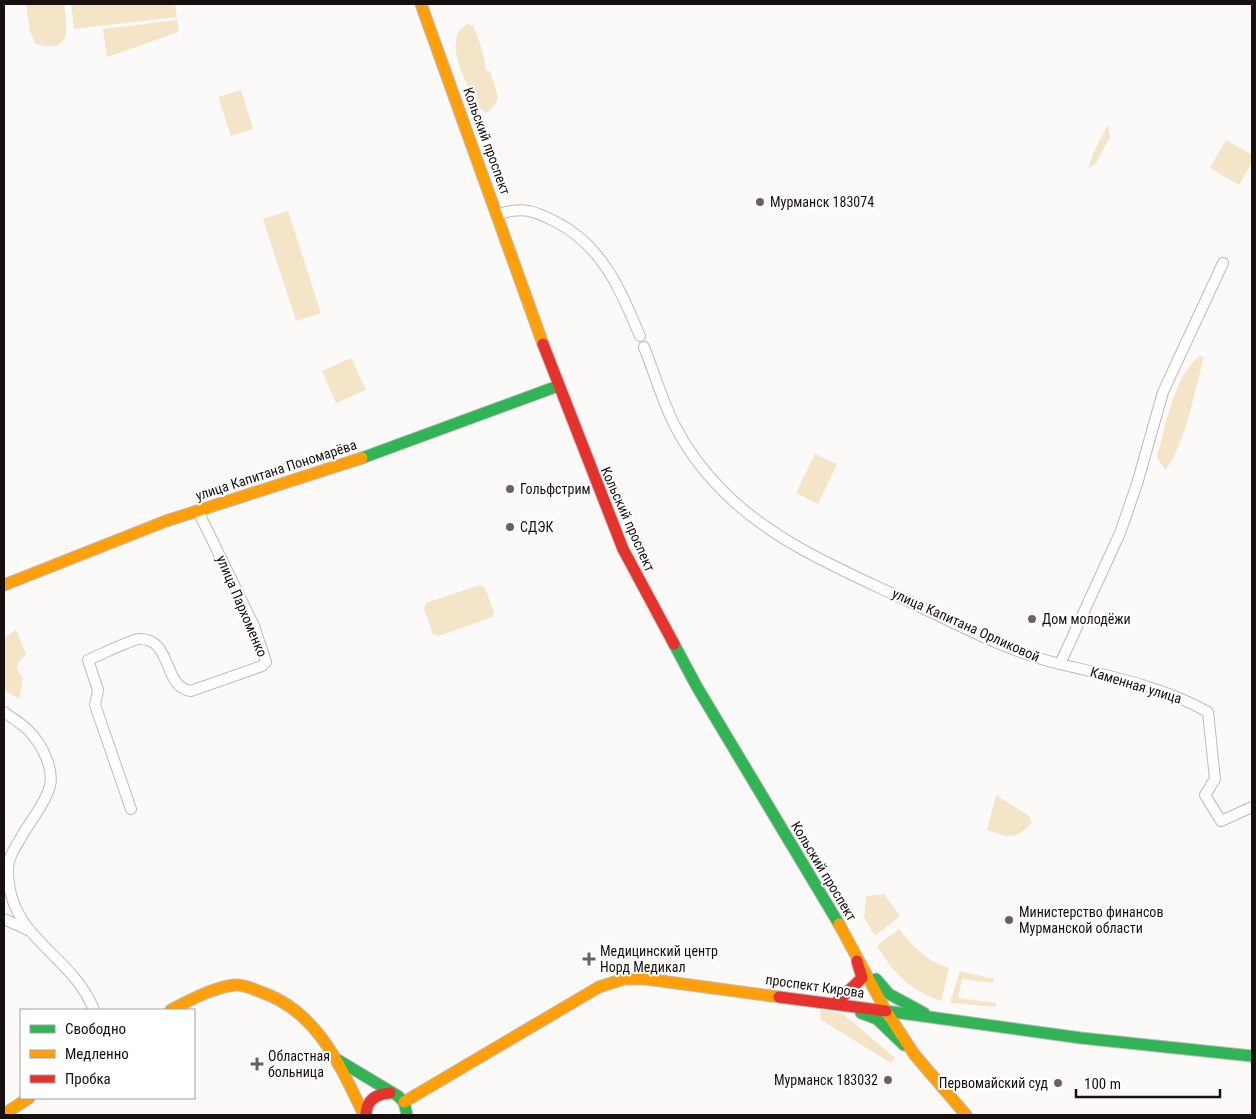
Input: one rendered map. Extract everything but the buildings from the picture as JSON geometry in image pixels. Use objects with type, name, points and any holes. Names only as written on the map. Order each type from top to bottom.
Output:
[{"type":"main road","name":"Кольский проспект","points":[[420,4],[498,214],[558,386],[623,549],[697,687],[855,953],[886,1011],[914,1054]]},
{"type":"main road","name":"улица Капитана Пономарёва","points":[[4,585],[122,537],[374,454],[558,386]]},
{"type":"main road","points":[[855,953],[862,978],[835,1004],[877,1019],[914,1054],[966,1115]]},
{"type":"main road","points":[[855,953],[889,994],[936,1019]]},
{"type":"main road","name":"проспект Кирова","points":[[404,1102],[599,986],[613,981],[646,979],[936,1019],[1252,1056]]},
{"type":"main road","points":[[173,1009],[184,1003],[236,985],[268,993],[292,1004],[337,1060],[365,1115]]},
{"type":"main road","points":[[337,1060],[398,1096],[404,1102],[407,1115]]},
{"type":"main road","points":[[365,1115],[368,1103],[373,1097],[381,1093],[390,1093]]},
{"type":"main road","points":[[4,1114],[27,1099]]},
{"type":"street","points":[[498,214],[517,209],[536,211],[566,227],[591,247],[609,270],[640,336]]},
{"type":"street","points":[[1060,664],[1120,533],[1137,484],[1163,392],[1223,263]]},
{"type":"street","name":"улица Капитана Орликовой","points":[[644,347],[674,424],[696,459],[723,491],[756,520],[809,553],[926,610],[1031,657],[1060,664]]},
{"type":"street","name":"улица Пархоменко","points":[[131,809],[95,705],[98,690],[88,660],[139,639],[153,644],[162,650],[176,684],[183,690],[191,691],[262,666],[266,662],[254,626],[198,511]]},
{"type":"street","name":"Каменная улица","points":[[1060,664],[1163,691],[1186,700],[1208,712],[1214,779],[1205,795],[1221,821],[1252,807]]},
{"type":"street","points":[[4,712],[29,731],[50,769],[51,784],[48,793],[9,860],[10,890],[16,912],[28,930],[70,970],[93,1009]]},
{"type":"street","points":[[4,918],[28,930]]},
{"type":"shaded area","points":[[26,4],[64,4],[66,30],[62,42],[48,46],[36,44],[30,32]]},
{"type":"shaded area","points":[[71,4],[175,4],[177,17],[74,29]]},
{"type":"shaded area","points":[[177,20],[179,32],[107,57],[103,29]]},
{"type":"shaded area","points":[[469,23],[472,27],[473,24],[483,53],[486,71],[490,71],[497,93],[496,103],[486,113],[480,108],[478,103],[473,101],[457,59],[456,41],[458,33]]},
{"type":"shaded area","points":[[241,90],[253,129],[231,136],[218,97]]},
{"type":"shaded area","points":[[1108,125],[1110,137],[1096,163],[1089,168],[1094,153]]},
{"type":"shaded area","points":[[1226,140],[1252,155],[1252,162],[1239,185],[1210,168]]},
{"type":"shaded area","points":[[288,211],[321,313],[296,321],[263,219]]},
{"type":"shaded area","points":[[1199,356],[1204,357],[1189,416],[1178,447],[1165,470],[1157,457],[1167,417],[1183,377]]},
{"type":"shaded area","points":[[351,358],[366,390],[336,403],[322,371]]},
{"type":"shaded area","points":[[815,454],[837,464],[818,504],[796,493]]},
{"type":"shaded area","points":[[480,585],[485,588],[494,612],[492,617],[439,636],[433,634],[424,610],[426,603]]},
{"type":"shaded area","points":[[16,630],[26,654],[18,663],[17,669],[23,679],[19,699],[4,690],[4,638]]},
{"type":"shaded area","points":[[996,795],[1029,816],[1032,823],[1020,833],[1011,836],[987,830]]},
{"type":"shaded area","points":[[884,894],[900,916],[875,936],[864,917],[866,896]]},
{"type":"shaded area","points":[[899,929],[927,957],[949,968],[941,1001],[911,986],[904,980],[890,965],[877,946]]},
{"type":"shaded area","points":[[960,971],[994,979],[993,983],[962,979],[958,998],[996,1003],[996,1007],[950,1003]]},
{"type":"shaded area","points":[[820,1010],[843,1014],[895,1058],[891,1063],[821,1020]]},
{"type":"traffic: fast","points":[[362,458],[558,386]]},
{"type":"traffic: fast","points":[[674,644],[697,687],[839,924]]},
{"type":"traffic: fast","points":[[876,979],[889,994],[924,1013]]},
{"type":"traffic: fast","points":[[886,1011],[1081,1038],[1252,1056]]},
{"type":"traffic: fast","points":[[861,1013],[877,1019],[904,1045]]},
{"type":"traffic: fast","points":[[338,1060],[398,1096],[404,1102],[407,1115]]},
{"type":"traffic: slow","points":[[421,4],[543,344]]},
{"type":"traffic: slow","points":[[4,585],[166,521],[362,458]]},
{"type":"traffic: slow","points":[[839,924],[886,1011],[914,1054],[966,1115]]},
{"type":"traffic: slow","points":[[404,1102],[599,987],[624,979],[646,979],[779,997]]},
{"type":"traffic: slow","points":[[173,1009],[211,991],[235,985],[248,987],[281,1001],[312,1026],[324,1042],[346,1077],[364,1115]]},
{"type":"traffic: slow","points":[[4,1114],[27,1099]]},
{"type":"traffic: jam","points":[[543,344],[623,549],[674,644]]},
{"type":"traffic: jam","points":[[835,1004],[862,978],[857,961]]},
{"type":"traffic: jam","points":[[779,997],[886,1011]]},
{"type":"traffic: jam","points":[[366,1115],[368,1105],[376,1096],[390,1093]]},
{"type":"place","name":"Мурманск 183074","points":[[760,202]]},
{"type":"place","name":"Гольфстрим","points":[[510,489]]},
{"type":"place","name":"СДЭК","points":[[510,527]]},
{"type":"place","name":"Дом молодёжи","points":[[1032,619]]},
{"type":"place","name":"Министерство финансов Мурманской области","points":[[1009,920]]},
{"type":"place","name":"Медицинский центр Норд Медикал","points":[[589,959]]},
{"type":"place","name":"Областная больница","points":[[257,1064]]},
{"type":"place","name":"Мурманск 183032","points":[[888,1080]]},
{"type":"place","name":"Первомайский суд","points":[[1058,1083]]}]
